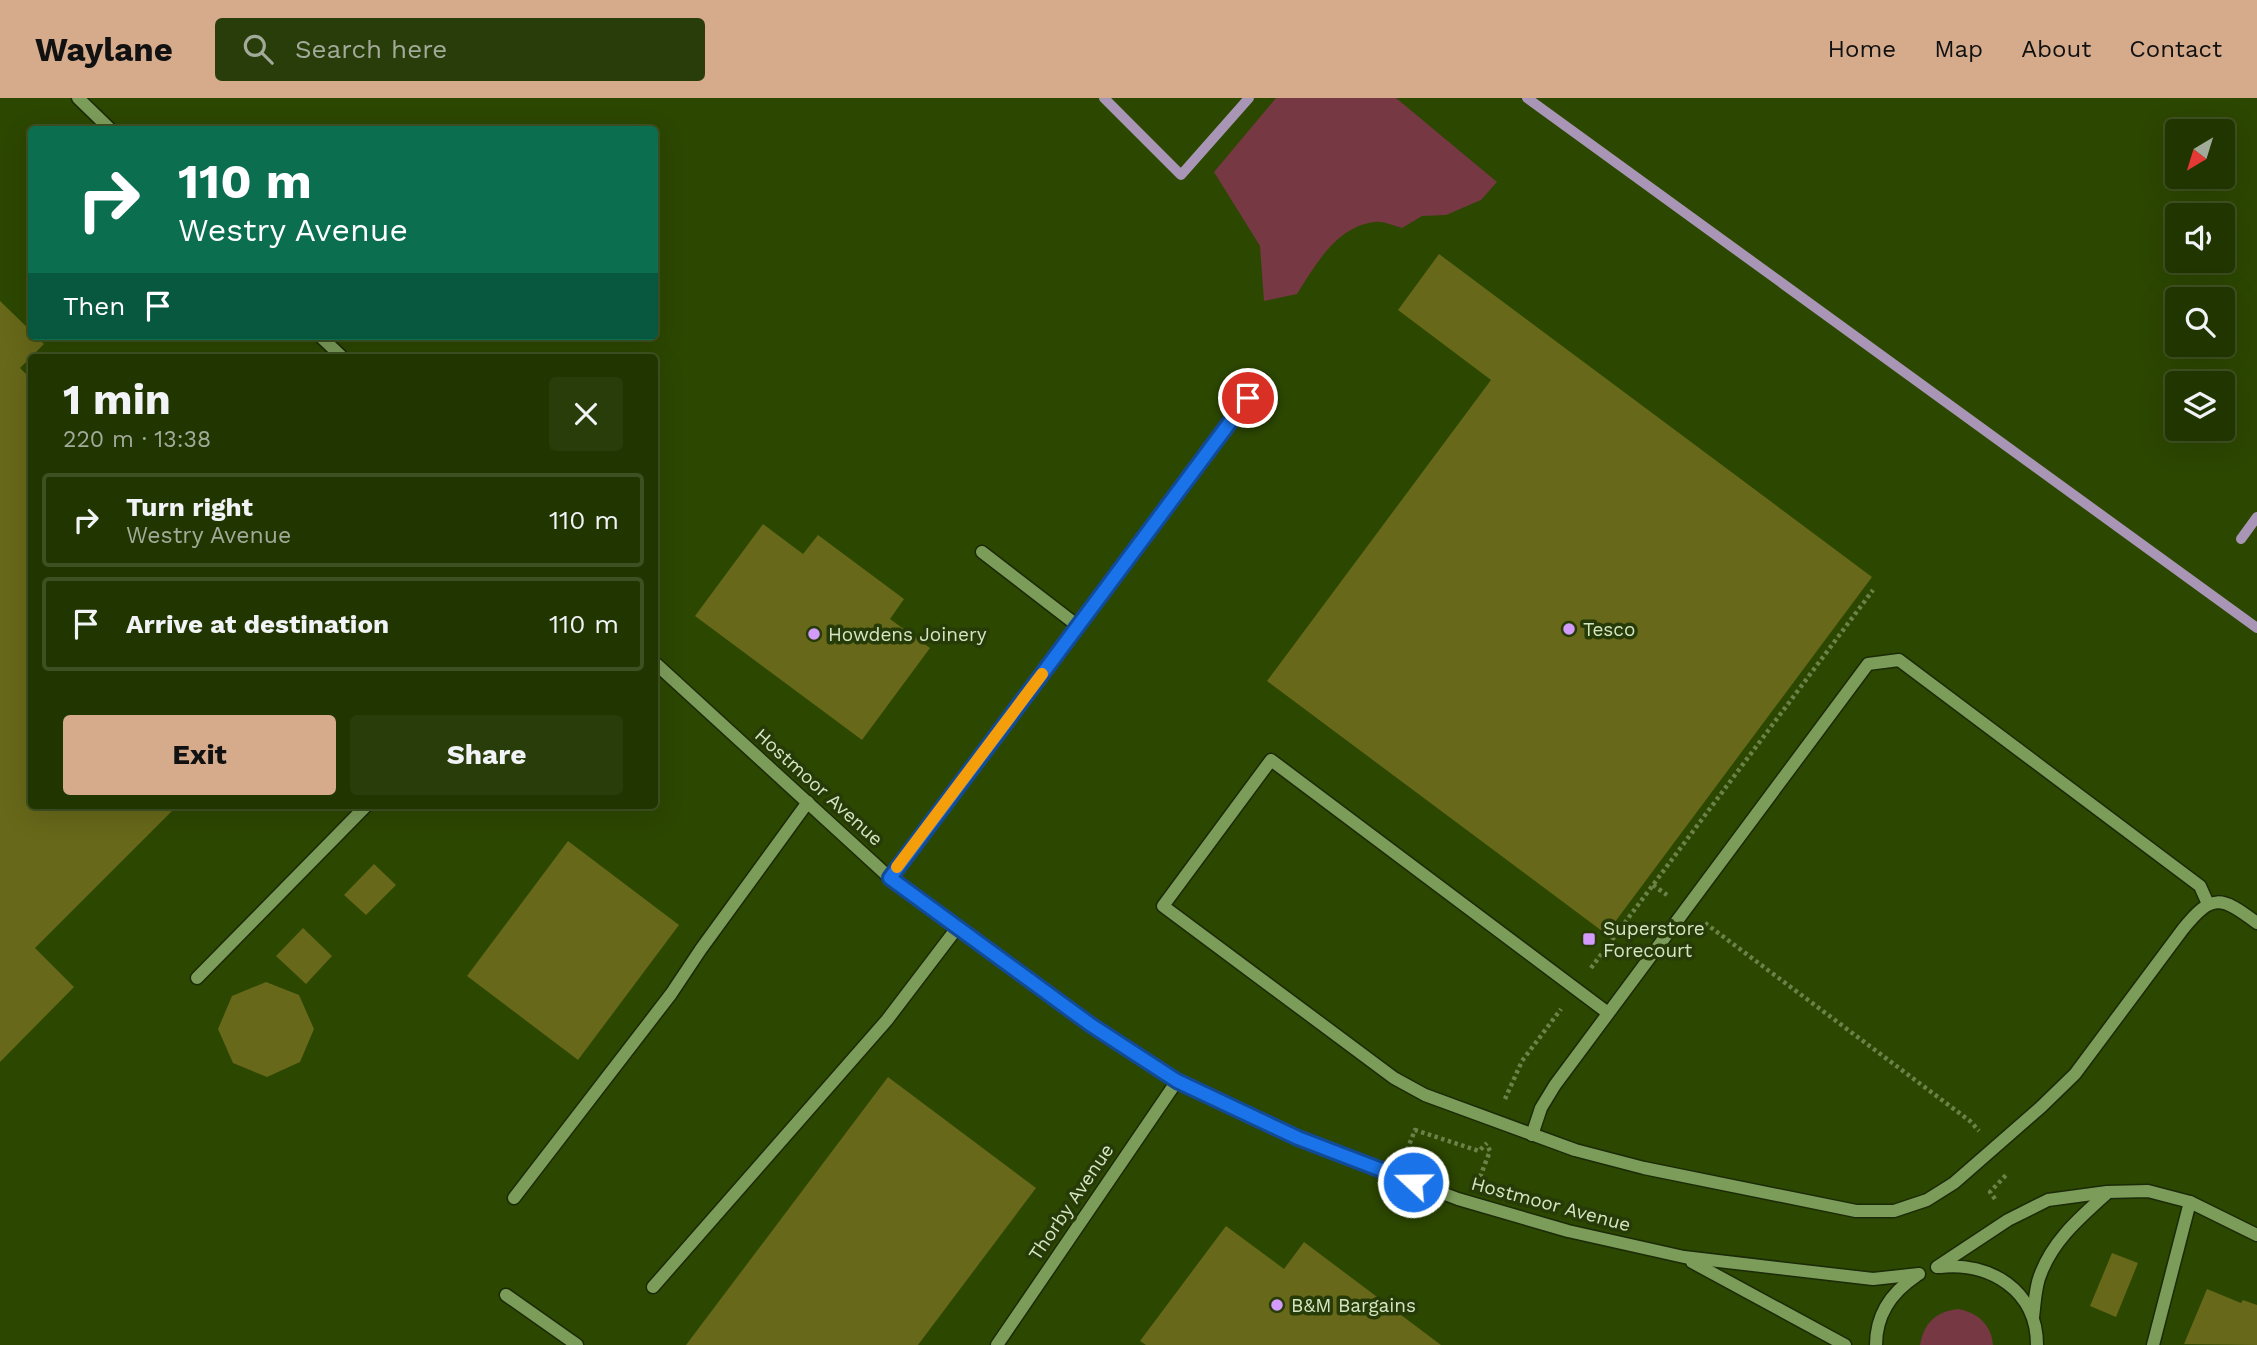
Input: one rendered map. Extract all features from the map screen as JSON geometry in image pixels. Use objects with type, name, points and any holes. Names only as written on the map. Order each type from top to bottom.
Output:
[{"type":"street","points":[[78,98],[107,126]]},
{"type":"street","points":[[324,340],[339,354]]},
{"type":"street","points":[[890,878],[1262,379]]},
{"type":"street","points":[[982,552],[1078,626]]},
{"type":"street","points":[[1532,1135],[1541,1108],[1555,1085],[1868,664],[1899,660],[2200,886],[2208,904]]},
{"type":"street","name":"Hostmoor Avenue","points":[[658,666],[890,878],[1091,1025],[1177,1081],[1298,1138],[1458,1199],[1568,1231],[1684,1258],[1873,1279],[1919,1274]]},
{"type":"street","points":[[1608,1013],[1271,760],[1163,906],[1394,1078],[1425,1095],[1575,1150],[1644,1168],[1856,1210],[1894,1211],[1927,1200],[1954,1183],[2075,1074],[2183,929],[2208,904],[2220,902],[2235,906],[2257,923]]},
{"type":"street","points":[[514,1198],[671,994],[701,948],[808,802]]},
{"type":"street","points":[[197,978],[363,809]]},
{"type":"street","points":[[653,1287],[887,1020],[957,928]]},
{"type":"street","name":"Thorby Avenue","points":[[996,1345],[1177,1081]]},
{"type":"street","points":[[1876,1345],[1880,1318],[1889,1300],[1902,1285],[1937,1267],[2008,1220],[2048,1200],[2107,1192],[2148,1191],[2190,1202],[2257,1235]]},
{"type":"street","points":[[2033,1317],[2039,1276],[2049,1256],[2065,1233],[2107,1192]]},
{"type":"street","points":[[2153,1345],[2190,1202]]},
{"type":"street","name":"Hostmoor Avenue","points":[[1684,1258],[1845,1345]]},
{"type":"street","points":[[1937,1267],[1960,1265],[1983,1269],[2004,1280],[2021,1296],[2033,1317],[2040,1342]]},
{"type":"street","points":[[506,1295],[577,1345]]},
{"type":"path","points":[[1407,1150],[1415,1130],[1479,1152],[1486,1145],[1494,1121],[1522,1061],[1873,590]]},
{"type":"path","points":[[1653,885],[1970,1121],[2012,1169],[1990,1192],[1996,1201]]},
{"type":"path","points":[[1480,1177],[1490,1151]]},
{"type":"shaded area","points":[[1276,98],[1396,98],[1497,182],[1481,200],[1446,215],[1422,216],[1402,228],[1375,222],[1349,231],[1329,248],[1297,294],[1264,301],[1260,246],[1214,172]]},
{"type":"shaded area","points":[[1958,1309],[1972,1313],[1986,1325],[1993,1345],[1920,1345],[1924,1331],[1932,1320],[1943,1313]]},
{"type":"building","name":"Tesco","points":[[1439,254],[1872,577],[1606,934],[1267,681],[1491,380],[1398,310]]},
{"type":"building","points":[[0,301],[28,328],[28,340],[40,340],[44,344],[34,354],[28,354],[28,360],[20,368],[28,376],[28,809],[174,809],[35,948],[74,987],[0,1062]]},
{"type":"building","name":"Howdens Joinery","points":[[763,524],[803,554],[818,535],[904,599],[890,619],[930,648],[862,740],[695,616]]},
{"type":"building","points":[[568,841],[679,925],[578,1060],[467,976]]},
{"type":"building","points":[[374,864],[396,885],[366,915],[344,895]]},
{"type":"building","points":[[303,928],[332,956],[306,984],[276,956]]},
{"type":"building","points":[[266,982],[299,995],[314,1029],[300,1062],[267,1077],[233,1063],[218,1029],[232,996]]},
{"type":"building","points":[[888,1077],[1036,1188],[918,1345],[686,1345]]},
{"type":"building","name":"B&M Bargains","points":[[1226,1226],[1284,1269],[1304,1242],[1441,1345],[1146,1345],[1140,1341]]},
{"type":"building","points":[[2112,1253],[2138,1263],[2116,1317],[2090,1306]]},
{"type":"building","points":[[2207,1289],[2241,1303],[2243,1300],[2257,1305],[2257,1345],[2184,1344]]},
{"type":"waterway","points":[[1104,98],[1181,175],[1249,98]]},
{"type":"waterway","points":[[1527,98],[2257,628]]},
{"type":"waterway","points":[[2241,539],[2257,517]]},
{"type":"slow traffic","points":[[897,867],[1042,674]]},
{"type":"place","name":"Tesco","points":[[1569,629]]},
{"type":"place","name":"Howdens Joinery","points":[[814,634]]},
{"type":"place","name":"Superstore Forecourt","points":[[1589,939]]},
{"type":"place","name":"B&M Bargains","points":[[1277,1305]]},
{"type":"route","points":[[1248,398],[890,878],[1091,1025],[1177,1081],[1298,1138],[1413,1182]]}]
